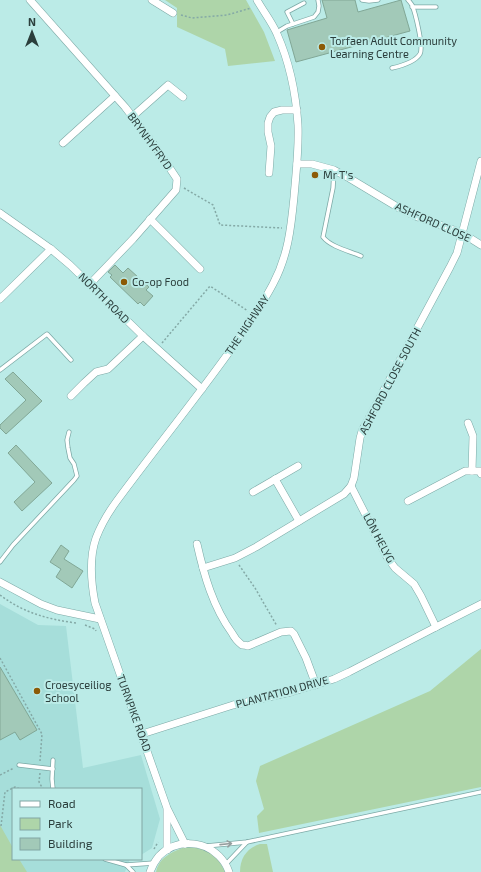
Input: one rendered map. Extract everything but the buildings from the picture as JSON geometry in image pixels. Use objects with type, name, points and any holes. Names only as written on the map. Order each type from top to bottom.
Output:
[{"type":"street","name":"BRYNHYFRYD","points":[[30,0],[115,96],[156,146],[177,179],[177,184]]},
{"type":"street","points":[[152,0],[173,13]]},
{"type":"street","name":"THE HIGHWAY","points":[[100,619],[94,603],[91,572],[92,553],[96,538],[104,519],[202,390],[274,284],[284,261],[289,239],[297,164],[297,110],[284,52],[276,32],[258,3]]},
{"type":"street","points":[[132,117],[168,85],[183,97]]},
{"type":"street","points":[[63,143],[115,96]]},
{"type":"street","points":[[269,173],[271,146],[268,123],[270,117],[274,112],[282,110],[297,110]]},
{"type":"street","name":"ASHFORD CLOSE SOUTH","points":[[351,486],[354,478],[362,431],[457,253],[481,161]]},
{"type":"street","name":"ASHFORD CLOSE","points":[[297,164],[312,164],[334,170],[399,208],[415,216],[462,233],[481,245]]},
{"type":"street","points":[[90,284],[176,190],[177,184]]},
{"type":"street","name":"NORTH ROAD","points":[[0,213],[51,249],[70,265],[143,336],[202,390]]},
{"type":"street","points":[[150,219],[200,269]]},
{"type":"street","points":[[0,300],[51,249]]},
{"type":"street","points":[[71,396],[96,372],[108,369],[143,336]]},
{"type":"street","points":[[468,423],[473,436],[472,471]]},
{"type":"street","points":[[253,492],[298,466]]},
{"type":"street","points":[[408,501],[465,471],[480,471],[481,474]]},
{"type":"street","points":[[275,480],[299,521]]},
{"type":"street","points":[[202,568],[235,558],[256,548],[344,494],[351,486]]},
{"type":"street","name":"LÔN HELYG","points":[[351,486],[387,557],[395,568],[414,584],[436,627]]},
{"type":"street","points":[[197,544],[202,568],[210,591],[225,624],[234,637],[243,645],[248,646],[282,632],[291,631],[306,658],[316,685]]},
{"type":"street","points":[[0,582],[41,604],[57,610],[100,619]]},
{"type":"street","name":"PLANTATION DRIVE","points":[[142,734],[233,705],[290,692],[334,679],[481,604]]},
{"type":"street","name":"TURNPIKE ROAD","points":[[100,619],[167,808],[185,844]]},
{"type":"street","name":"TURNPIKE ROAD","points":[[167,808],[167,850]]},
{"type":"street","points":[[150,872],[154,863],[167,850],[185,844],[195,844],[205,846],[217,854],[226,864],[230,872]]},
{"type":"lane","points":[[276,32],[314,17],[318,12],[318,0]]},
{"type":"lane","points":[[362,0],[378,0]]},
{"type":"lane","points":[[392,68],[414,60],[420,54],[421,46],[415,14],[411,3],[408,0]]},
{"type":"lane","points":[[293,24],[287,12],[304,3]]},
{"type":"lane","points":[[412,7],[436,7]]},
{"type":"lane","points":[[334,170],[333,188],[323,237],[326,241],[361,256]]},
{"type":"lane","points":[[0,370],[47,334],[71,360]]},
{"type":"lane","points":[[0,562],[13,545],[77,476],[68,448],[67,440],[69,432]]},
{"type":"lane","points":[[53,760],[53,788]]},
{"type":"lane","points":[[19,765],[52,769]]},
{"type":"lane","points":[[205,846],[247,842],[481,792]]},
{"type":"lane","points":[[226,864],[247,842]]},
{"type":"lane","points":[[108,860],[126,865],[154,863]]},
{"type":"lane","points":[[126,865],[133,872]]},
{"type":"path","points":[[173,13],[192,18],[227,15],[258,3]]},
{"type":"path","points":[[177,184],[213,205],[220,225],[290,228]]},
{"type":"path","points":[[157,349],[210,286],[254,315]]},
{"type":"path","points":[[235,558],[282,632]]},
{"type":"path","points":[[0,595],[24,610],[37,615],[65,622],[77,623]]},
{"type":"path","points":[[83,624],[94,629],[98,633]]},
{"type":"path","points":[[0,658],[42,734],[39,782],[42,788]]},
{"type":"path","points":[[0,775],[19,765]]},
{"type":"path","points":[[1,826],[5,792],[12,789]]},
{"type":"path","points":[[151,853],[160,839]]},
{"type":"shaded area","name":"Croesyceiliog School","points":[[0,604],[38,625],[66,626],[83,768],[141,755],[160,819],[152,848],[142,854],[142,788],[12,788],[12,860],[130,860],[125,872],[0,872]]},
{"type":"green space","points":[[165,0],[246,0],[264,32],[275,61],[228,66],[225,49],[177,27],[177,8]]},
{"type":"green space","points":[[481,649],[481,787],[259,833],[257,816],[264,809],[256,781],[260,766],[430,691]]},
{"type":"green space","points":[[0,825],[12,846],[12,860],[20,860],[27,872],[0,872]]},
{"type":"green space","points":[[260,844],[267,844],[273,872],[240,872],[241,862],[245,854],[251,848]]},
{"type":"green space","points":[[186,847],[205,850],[210,853],[218,860],[225,872],[156,872],[160,862],[167,855]]},
{"type":"place","name":"Torfaen Adult Community Learning Centre","points":[[322,47]]},
{"type":"place","name":"Mr T's","points":[[315,175]]},
{"type":"place","name":"Co-op Food","points":[[124,282]]},
{"type":"place","name":"Croesyceiliog School","points":[[37,691]]}]
